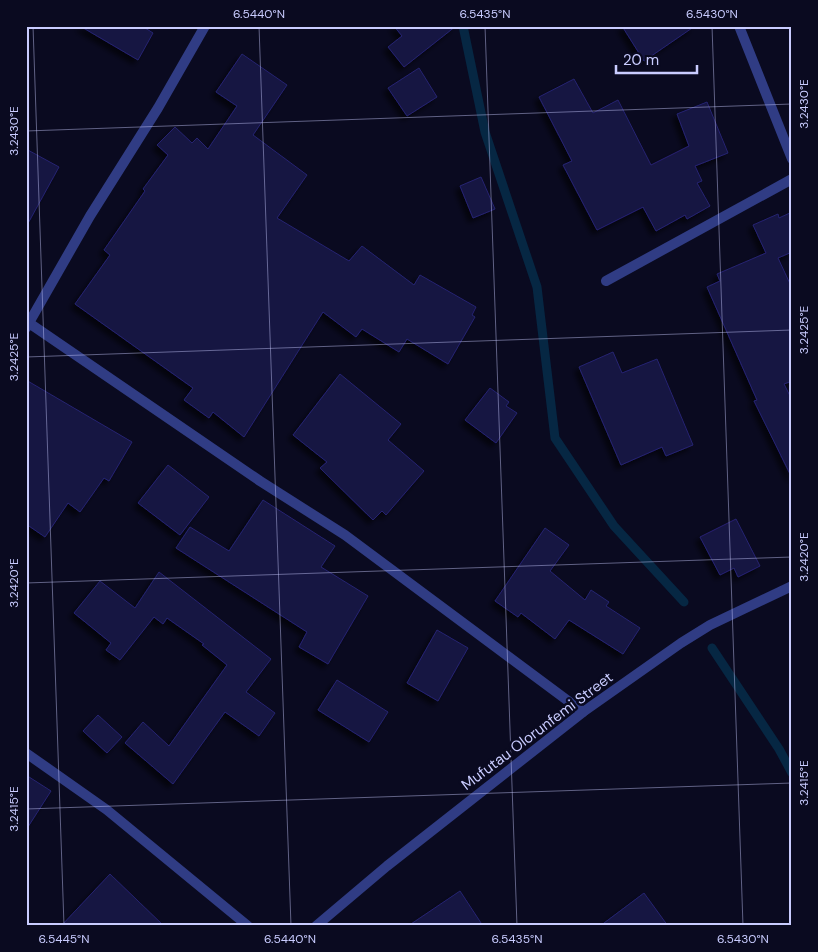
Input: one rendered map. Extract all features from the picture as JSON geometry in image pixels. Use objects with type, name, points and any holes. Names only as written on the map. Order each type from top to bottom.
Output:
[{"type":"street","points":[[206,26],[158,108],[90,216],[28,326],[260,481],[345,535],[584,712]]},
{"type":"street","points":[[739,26],[792,159]]},
{"type":"street","points":[[606,281],[792,179]]},
{"type":"street","name":"Mufutau Olorunfemi Street","points":[[316,926],[387,866],[584,712],[681,643],[710,625],[792,586]]},
{"type":"street","points":[[26,753],[107,810],[248,926]]},
{"type":"building","points":[[80,26],[142,26],[153,33],[138,60]]},
{"type":"building","points":[[394,26],[456,26],[404,67],[388,47],[402,36]]},
{"type":"building","points":[[622,26],[695,26],[644,61]]},
{"type":"building","points":[[242,54],[287,85],[253,135],[307,175],[277,218],[349,261],[362,246],[414,285],[420,275],[476,307],[472,315],[475,317],[448,364],[407,339],[399,352],[362,329],[356,337],[323,312],[244,437],[213,412],[209,418],[184,400],[193,388],[75,304],[110,255],[104,250],[145,191],[143,189],[168,155],[157,145],[175,127],[192,143],[197,138],[208,149],[237,106],[216,92]]},
{"type":"building","points":[[419,68],[437,97],[407,116],[388,88]]},
{"type":"building","points":[[574,79],[593,113],[618,100],[651,165],[689,146],[677,114],[707,102],[728,153],[695,166],[702,181],[697,183],[710,206],[687,219],[685,215],[656,231],[643,207],[597,230],[563,165],[572,161],[539,97]]},
{"type":"building","points":[[26,149],[59,167],[26,227]]},
{"type":"building","points":[[481,177],[495,209],[473,218],[460,186]]},
{"type":"building","points":[[792,212],[792,252],[778,258],[792,288],[792,381],[784,384],[792,400],[792,478],[754,401],[757,400],[707,287],[720,281],[717,274],[766,253],[753,225],[778,214],[779,218]]},
{"type":"building","points":[[613,352],[622,373],[657,359],[693,445],[666,456],[662,447],[621,465],[579,367]]},
{"type":"building","points":[[340,374],[401,424],[388,440],[424,471],[386,515],[382,511],[373,520],[320,468],[327,462],[293,435]]},
{"type":"building","points":[[26,380],[132,442],[109,481],[104,478],[80,512],[68,503],[45,537],[26,524]]},
{"type":"building","points":[[490,388],[509,402],[506,406],[517,413],[496,443],[465,420]]},
{"type":"building","points":[[168,465],[209,497],[180,535],[138,503]]},
{"type":"building","points":[[263,500],[335,546],[321,567],[368,596],[328,664],[299,647],[307,632],[176,548],[190,527],[229,551]]},
{"type":"building","points":[[736,519],[760,566],[738,577],[734,568],[720,575],[700,537]]},
{"type":"building","points":[[545,528],[569,545],[550,571],[585,600],[591,590],[609,602],[606,606],[640,628],[623,654],[569,620],[555,639],[521,613],[518,617],[495,601]]},
{"type":"building","points":[[159,572],[271,659],[246,692],[275,713],[259,736],[225,712],[173,784],[125,743],[143,722],[169,746],[227,665],[202,645],[204,644],[167,618],[163,624],[154,617],[120,660],[106,650],[111,643],[74,613],[100,581],[135,608]]},
{"type":"building","points":[[437,630],[468,648],[438,701],[407,683]]},
{"type":"building","points":[[337,680],[388,712],[369,742],[318,710]]},
{"type":"building","points":[[98,715],[122,737],[107,753],[83,731]]},
{"type":"building","points":[[26,775],[51,791],[26,830]]},
{"type":"building","points":[[110,874],[164,926],[61,926]]},
{"type":"building","points":[[460,891],[483,926],[408,926]]},
{"type":"building","points":[[644,893],[668,926],[600,926]]},
{"type":"waterway","points":[[463,26],[485,132],[537,287],[555,438],[614,526],[684,602]]},
{"type":"waterway","points":[[712,648],[779,749],[792,773]]}]
